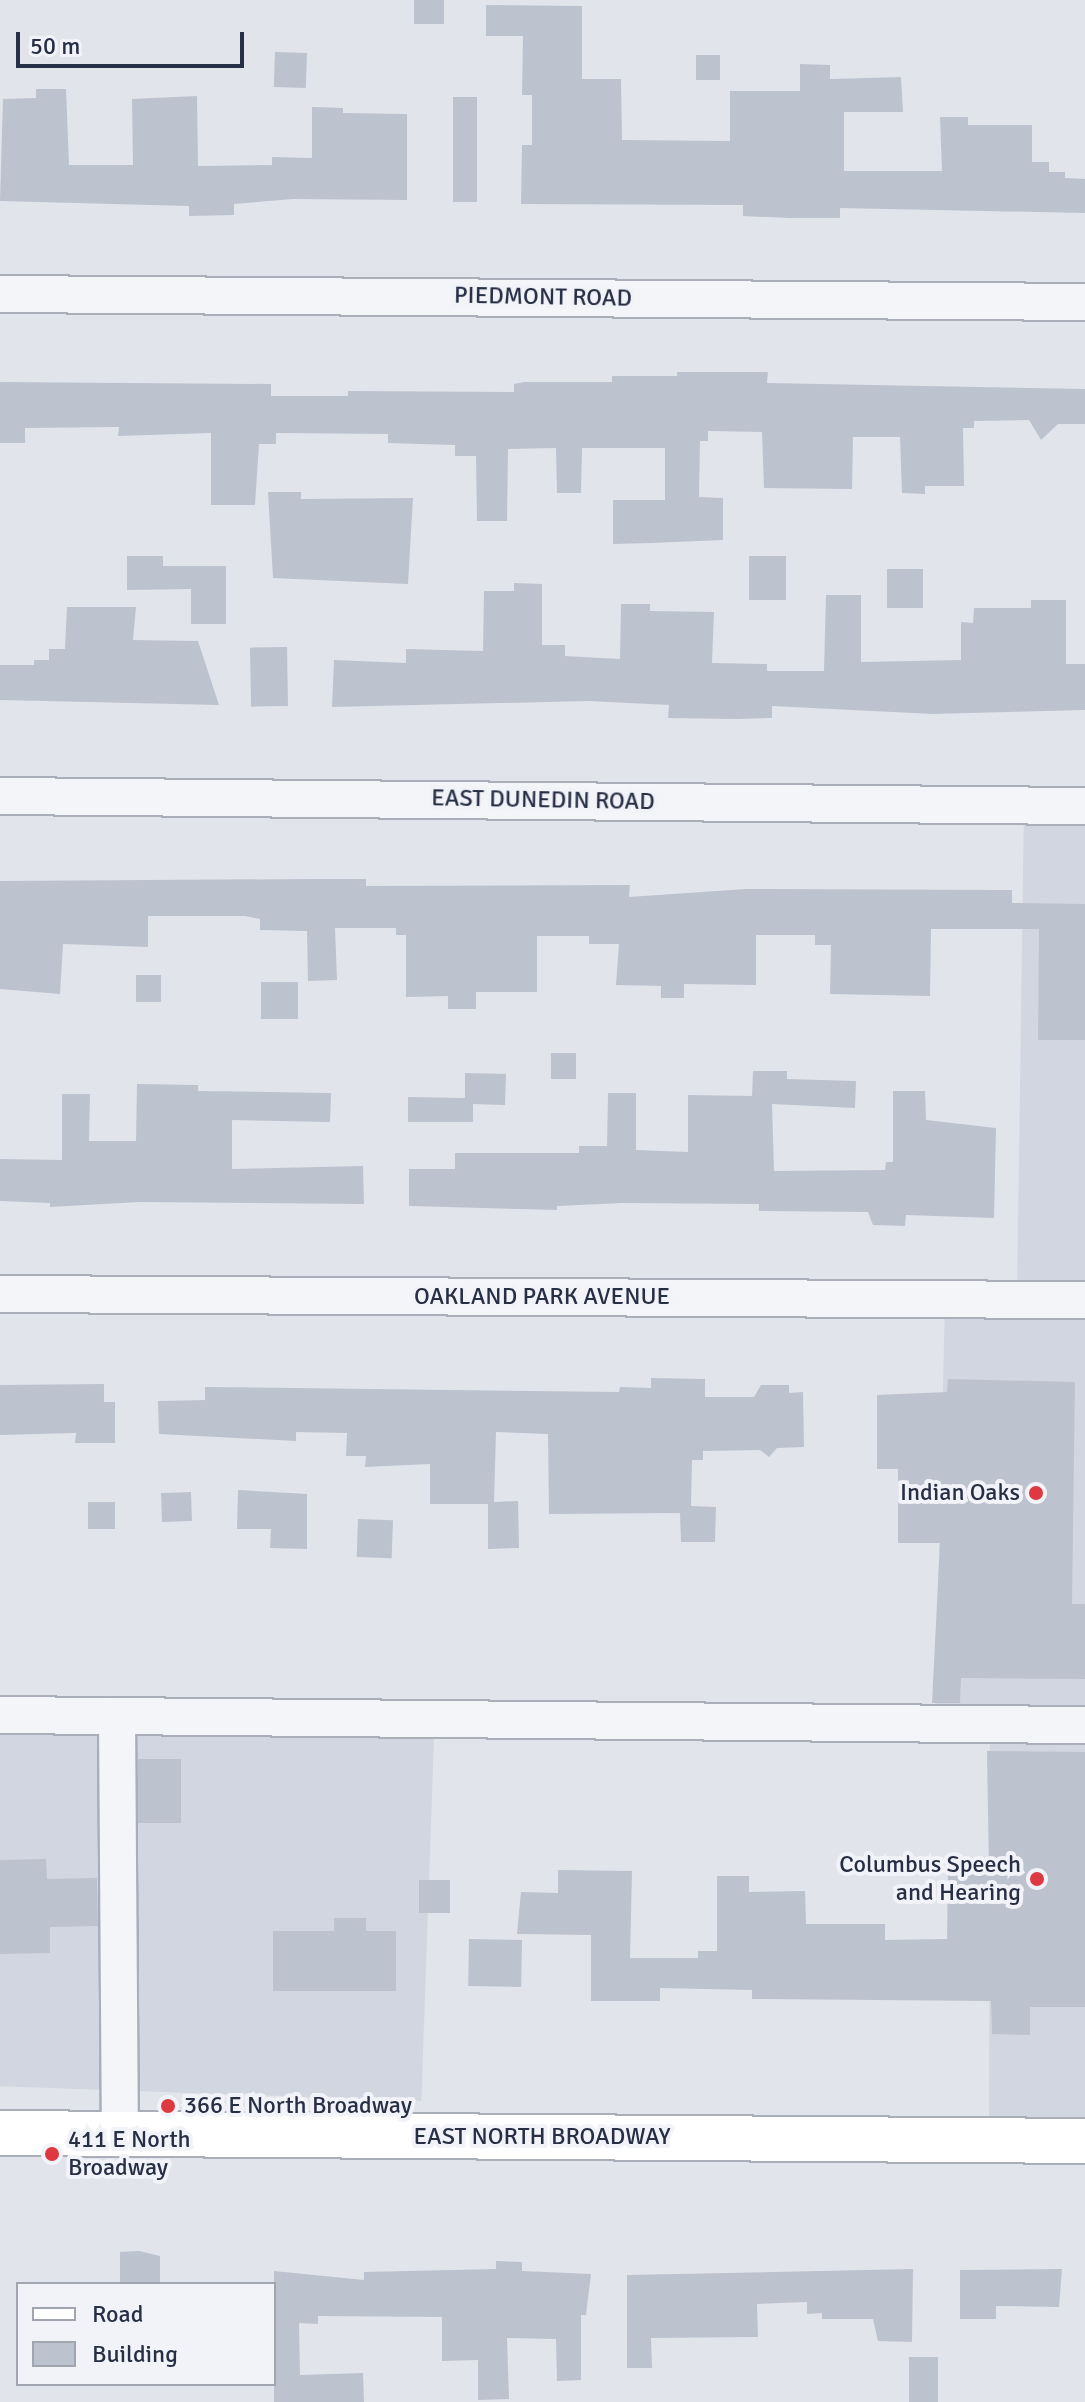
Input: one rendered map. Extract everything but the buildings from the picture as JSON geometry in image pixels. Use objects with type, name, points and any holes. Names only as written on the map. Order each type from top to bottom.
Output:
[{"type":"main road","name":"EAST NORTH BROADWAY","points":[[0,2133],[1085,2141]]},
{"type":"street","name":"PIEDMONT ROAD","points":[[0,294],[1085,302]]},
{"type":"street","name":"EAST DUNEDIN ROAD","points":[[0,796],[1085,806]]},
{"type":"street","name":"OAKLAND PARK AVENUE","points":[[0,1294],[1085,1300]]},
{"type":"street","points":[[0,1715],[1085,1725]]},
{"type":"street","points":[[117,1716],[120,2134]]},
{"type":"shaded area","points":[[1024,805],[1085,805],[1085,2129],[989,2127],[990,1718],[935,1716],[945,1302],[1017,1297]]},
{"type":"shaded area","points":[[0,1702],[435,1717],[421,2101],[0,2086]]},
{"type":"place","name":"Indian Oaks","points":[[1036,1493]]},
{"type":"place","name":"Columbus Speech and Hearing","points":[[1037,1879]]},
{"type":"place","name":"366 E North Broadway","points":[[168,2106]]},
{"type":"place","name":"411 E North Broadway","points":[[52,2154]]}]
